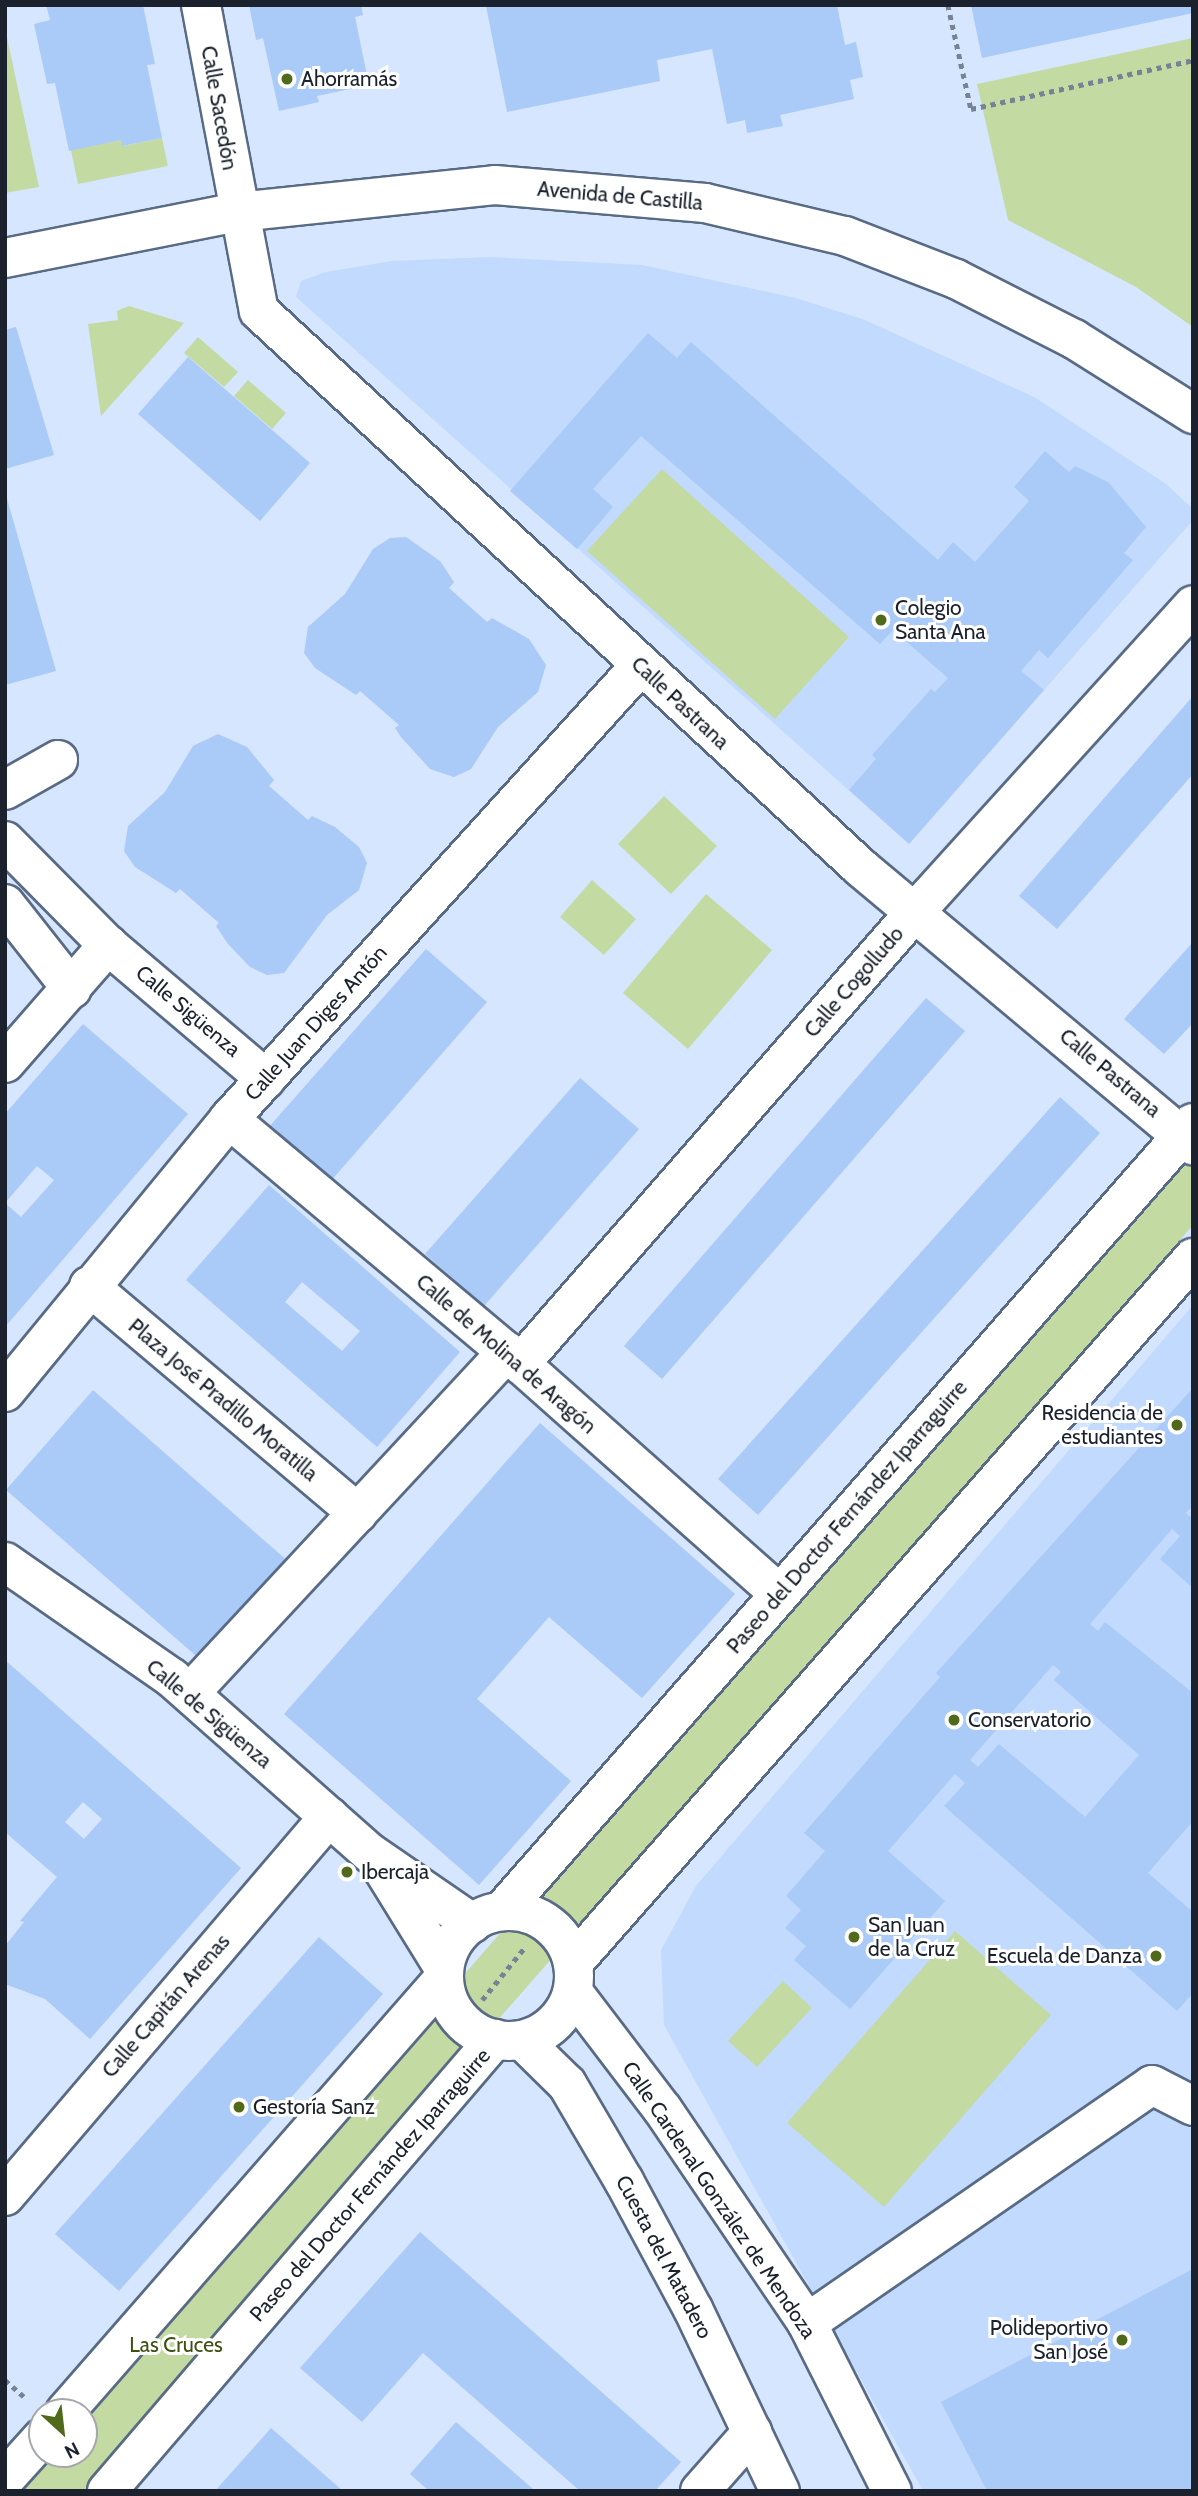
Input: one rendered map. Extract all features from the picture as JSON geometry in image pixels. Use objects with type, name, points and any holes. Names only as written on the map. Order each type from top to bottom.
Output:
[{"type":"street","name":"Calle Sacedón","points":[[201,5],[238,212]]},
{"type":"street","name":"Avenida de Castilla","points":[[5,258],[238,212],[495,185],[705,203],[775,216],[845,236],[956,279],[1074,339],[1193,414]]},
{"type":"street","name":"Calle Pastrana","points":[[238,212],[259,311],[640,666],[915,912],[1189,1135]]},
{"type":"street","name":"Calle Cogolludo","points":[[513,1358],[1193,605]]},
{"type":"street","name":"Calle Juan Diges Antón","points":[[5,1392],[89,1286],[229,1119],[640,666]]},
{"type":"street","points":[[5,789],[58,760]]},
{"type":"street","name":"Calle Sigüenza","points":[[5,841],[108,945],[265,1079]]},
{"type":"street","points":[[5,904],[72,989]]},
{"type":"street","points":[[5,1063],[108,945]]},
{"type":"street","name":"Calle de Molina de Aragón","points":[[229,1119],[513,1358],[778,1594]]},
{"type":"street","name":"Paseo del Doctor Fernández Iparraguirre","points":[[487,1917],[1189,1135]]},
{"type":"street","points":[[444,1973],[449,2002],[463,2023],[508,2039],[554,2023],[573,1977],[1193,1258]]},
{"type":"street","name":"Plaza José Pradillo Moratilla","points":[[89,1286],[358,1513]]},
{"type":"street","points":[[190,1693],[358,1513],[513,1358]]},
{"type":"street","name":"Calle de Sigüenza","points":[[5,1562],[190,1693],[370,1853],[487,1917]]},
{"type":"street","name":"Calle Capitán Arenas","points":[[5,2194],[329,1817]]},
{"type":"street","name":"Calle de Sigüenza","points":[[370,1853],[444,1973]]},
{"type":"street","points":[[77,2398],[444,1973],[456,1938],[487,1917],[524,1912],[545,1921],[563,1939],[573,1977]]},
{"type":"street","name":"Calle Cardenal González de Mendoza","points":[[573,1977],[807,2323],[892,2491]]},
{"type":"street","name":"Paseo del Doctor Fernández Iparraguirre","points":[[107,2491],[508,2039]]},
{"type":"street","name":"Cuesta del Matadero","points":[[508,2039],[567,2084],[694,2309],[780,2491]]},
{"type":"street","points":[[807,2323],[1152,2085],[1193,2106]]},
{"type":"street","points":[[699,2491],[752,2432]]},
{"type":"street","points":[[5,2479],[28,2454]]},
{"type":"path","points":[[948,5],[971,109],[1193,60]]},
{"type":"shaded area","name":"Colegio Santa Ana","points":[[491,257],[642,265],[796,298],[865,320],[1034,397],[1166,484],[1193,509],[1193,520],[909,844],[296,297],[301,281],[326,272],[392,261]]},
{"type":"shaded area","points":[[1193,1305],[1193,2491],[923,2491],[664,2025],[661,1950],[696,1886]]},
{"type":"green space","points":[[5,28],[39,187],[5,193]]},
{"type":"green space","points":[[1193,38],[1193,327],[1136,287],[1008,220],[977,84]]},
{"type":"green space","points":[[162,138],[168,166],[78,184],[71,150],[121,140],[123,146]]},
{"type":"green space","points":[[129,306],[184,323],[101,416],[88,324],[118,320],[117,311]]},
{"type":"green space","points":[[198,337],[238,372],[224,387],[184,353]]},
{"type":"green space","points":[[248,380],[286,413],[272,429],[234,396]]},
{"type":"green space","points":[[662,469],[849,637],[775,719],[587,551]]},
{"type":"green space","points":[[664,796],[717,846],[671,894],[618,844]]},
{"type":"green space","points":[[592,880],[636,919],[604,955],[560,917]]},
{"type":"green space","points":[[706,894],[772,950],[688,1049],[623,993]]},
{"type":"green space","name":"Las Cruces","points":[[1193,1142],[1193,1225],[86,2491],[12,2491],[33,2468],[98,2468],[98,2398],[93,2398]]},
{"type":"green space","points":[[955,1931],[1051,2015],[884,2207],[787,2123]]},
{"type":"green space","points":[[783,1981],[812,2008],[757,2067],[728,2041]]},
{"type":"building","points":[[46,5],[143,5],[155,64],[147,65],[162,138],[122,146],[121,140],[69,151],[55,83],[47,84],[34,24],[50,20]]},
{"type":"building","points":[[249,5],[361,5],[363,15],[355,17],[369,85],[317,96],[319,102],[279,111],[263,38],[256,40]]},
{"type":"building","points":[[837,5],[845,45],[856,42],[863,77],[850,80],[854,99],[780,115],[783,126],[747,133],[745,120],[727,124],[712,49],[657,60],[660,81],[507,112],[486,6]]},
{"type":"building","points":[[971,5],[1193,5],[1193,13],[982,58]]},
{"type":"building","points":[[16,327],[54,455],[5,469],[5,330]]},
{"type":"building","points":[[648,333],[677,358],[691,342],[938,560],[953,542],[975,562],[1029,501],[1014,487],[1045,451],[1069,472],[1075,466],[1108,482],[1146,527],[1124,553],[1133,560],[1048,658],[1039,650],[1021,671],[1044,690],[909,844],[849,790],[876,759],[872,755],[931,689],[935,692],[948,678],[893,630],[880,644],[641,436],[593,489],[613,507],[577,549],[510,491]]},
{"type":"building","points":[[188,357],[310,463],[260,521],[138,414]]},
{"type":"building","points":[[5,496],[56,671],[5,685]]},
{"type":"building","points":[[406,537],[440,561],[454,582],[449,588],[487,622],[492,618],[529,639],[546,665],[538,692],[498,727],[471,769],[454,777],[430,769],[401,737],[395,728],[399,725],[360,691],[356,695],[315,668],[304,653],[308,627],[345,594],[373,549],[390,538]]},
{"type":"building","points":[[1193,696],[1193,774],[1057,929],[1019,896]]},
{"type":"building","points":[[218,734],[247,747],[274,780],[269,786],[308,820],[312,816],[335,827],[359,847],[367,863],[359,890],[327,915],[284,973],[267,975],[250,967],[228,944],[216,926],[219,923],[180,889],[176,893],[135,867],[124,851],[128,826],[165,792],[193,746]]},
{"type":"building","points":[[1193,942],[1193,1023],[1164,1054],[1124,1019]]},
{"type":"building","points":[[426,949],[487,1002],[330,1182],[268,1128]]},
{"type":"building","points":[[926,998],[965,1031],[662,1379],[624,1346]]},
{"type":"building","points":[[83,1024],[188,1114],[5,1327],[5,1203],[5,1114]],"holes":[[[37,1166],[54,1180],[21,1217],[5,1203]]]},
{"type":"building","points":[[580,1078],[639,1129],[484,1306],[425,1254]]},
{"type":"building","points":[[1060,1097],[1100,1133],[758,1515],[718,1479]]},
{"type":"building","points":[[269,1185],[460,1352],[377,1447],[186,1280]],"holes":[[[302,1282],[360,1331],[342,1351],[285,1302]]]},
{"type":"building","name":"Conservatorio","points":[[1193,1388],[1193,1505],[1186,1513],[1193,1519],[1193,1588],[1160,1559],[1180,1536],[1172,1529],[1090,1624],[1098,1631],[1105,1622],[1193,1693],[1193,1821],[1148,1873],[1193,1912],[1193,1993],[1177,2011],[944,1806],[965,1783],[955,1774],[888,1851],[945,1901],[850,2009],[794,1960],[806,1946],[785,1928],[801,1910],[786,1896],[825,1851],[804,1833],[940,1677],[936,1673]],"holes":[[[1053,1665],[1061,1672],[1054,1680],[1139,1755],[1085,1817],[999,1744],[978,1767],[970,1760]]]},
{"type":"building","points":[[93,1390],[290,1563],[203,1662],[6,1490]]},
{"type":"building","points":[[540,1423],[735,1594],[642,1698],[549,1617],[477,1699],[571,1781],[479,1885],[284,1714]]},
{"type":"building","points":[[5,1660],[241,1868],[90,2039],[45,1999],[5,1984],[5,1946],[24,1922],[20,1921],[57,1877],[5,1832]],"holes":[[[83,1802],[102,1819],[84,1839],[65,1822]]]},
{"type":"building","points":[[319,1937],[383,1994],[119,2291],[55,2234]]},
{"type":"building","points":[[420,2232],[681,2462],[655,2491],[580,2491],[423,2353],[362,2422],[300,2368]]},
{"type":"building","name":"Polideportivo San José","points":[[1193,2269],[1193,2491],[987,2491],[941,2402]]},
{"type":"building","points":[[456,2422],[533,2489],[429,2491],[410,2474]]},
{"type":"building","points":[[271,2428],[343,2491],[215,2491]]},
{"type":"place","name":"Ahorramás","points":[[287,79]]},
{"type":"place","name":"Colegio Santa Ana","points":[[881,620]]},
{"type":"place","name":"Residencia de estudiantes","points":[[1177,1425]]},
{"type":"place","name":"Conservatorio","points":[[954,1720]]},
{"type":"place","name":"Ibercaja","points":[[347,1872]]},
{"type":"place","name":"San Juan de la Cruz","points":[[854,1937]]},
{"type":"place","name":"Escuela de Danza","points":[[1156,1956]]},
{"type":"place","name":"Gestoría Sanz","points":[[239,2107]]},
{"type":"place","name":"Polideportivo San José","points":[[1122,2340]]}]
